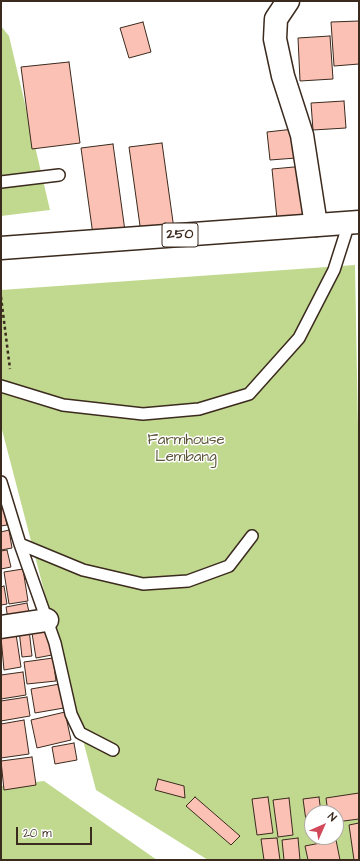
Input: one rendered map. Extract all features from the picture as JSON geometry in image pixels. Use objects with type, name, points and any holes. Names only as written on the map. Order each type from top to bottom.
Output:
[{"type":"main road","points":[[288,1],[276,19],[275,39],[282,76],[302,135],[316,225]]},
{"type":"main road","name":"250","points":[[1,248],[354,222]]},
{"type":"main road","points":[[1,627],[47,620]]},
{"type":"lane","points":[[1,182],[59,175]]},
{"type":"lane","points":[[1,386],[63,405],[143,414],[199,409],[249,394],[299,338],[334,270],[354,222]]},
{"type":"lane","points":[[1,482],[20,544],[55,643],[71,714],[80,733],[112,750]]},
{"type":"lane","points":[[20,544],[83,570],[143,584],[188,581],[229,566],[252,536]]},
{"type":"path","points":[[1,297],[13,390]]},
{"type":"green space","points":[[1,26],[9,36],[50,210],[1,216]]},
{"type":"green space","name":"Farmhouse Lembang","points":[[355,265],[359,484],[359,860],[208,860],[96,790],[1,426],[1,290]]},
{"type":"green space","points":[[44,781],[157,860],[1,860],[1,786]]},
{"type":"building","points":[[359,21],[359,64],[334,66],[331,22]]},
{"type":"building","points":[[143,22],[151,52],[129,58],[120,28]]},
{"type":"building","points":[[330,36],[333,79],[300,81],[298,38]]},
{"type":"building","points":[[69,62],[80,143],[32,149],[21,67]]},
{"type":"building","points":[[344,101],[346,128],[313,130],[311,103]]},
{"type":"building","points":[[294,129],[296,158],[270,160],[267,132]]},
{"type":"building","points":[[162,143],[174,229],[141,233],[129,147]]},
{"type":"building","points":[[113,144],[125,231],[93,235],[81,148]]},
{"type":"building","points":[[305,166],[310,216],[277,219],[272,169]]},
{"type":"building","points":[[2,502],[7,525],[1,526],[1,503]]},
{"type":"building","points":[[9,530],[12,548],[1,550],[1,532]]},
{"type":"building","points":[[7,550],[11,567],[1,569],[1,551]]},
{"type":"building","points":[[23,569],[28,601],[9,604],[4,572]]},
{"type":"building","points":[[4,586],[7,604],[1,605],[1,587]]},
{"type":"building","points":[[27,603],[31,621],[9,625],[6,607]]},
{"type":"building","points":[[47,624],[52,655],[36,658],[31,627]]},
{"type":"building","points":[[29,629],[32,656],[22,657],[19,630]]},
{"type":"building","points":[[16,634],[21,667],[4,670],[1,637]]},
{"type":"building","points":[[53,658],[56,681],[27,684],[24,662]]},
{"type":"building","points":[[23,672],[26,695],[1,699],[1,675]]},
{"type":"building","points":[[60,684],[64,708],[35,713],[31,689]]},
{"type":"building","points":[[27,697],[30,716],[1,721],[1,701]]},
{"type":"building","points":[[65,712],[71,740],[37,748],[31,720]]},
{"type":"building","points":[[24,720],[29,754],[1,758],[1,724]]},
{"type":"building","points":[[74,743],[77,760],[55,764],[52,747]]},
{"type":"building","points":[[32,757],[36,785],[4,790],[1,761]]},
{"type":"building","points":[[158,779],[184,786],[185,798],[155,790]]},
{"type":"building","points":[[359,793],[359,819],[344,821],[344,805],[327,805],[326,798]]},
{"type":"building","points":[[195,797],[240,836],[231,845],[186,806]]},
{"type":"building","points":[[268,797],[273,833],[257,835],[252,799]]},
{"type":"building","points":[[319,797],[320,805],[304,806],[303,799]]},
{"type":"building","points":[[289,798],[293,835],[278,837],[273,800]]},
{"type":"building","points":[[359,823],[359,860],[354,860],[349,825]]},
{"type":"building","points":[[277,838],[280,860],[264,860],[261,839]]},
{"type":"building","points":[[298,838],[300,860],[284,860],[282,840]]},
{"type":"building","points":[[337,845],[340,860],[308,860],[305,846]]}]
